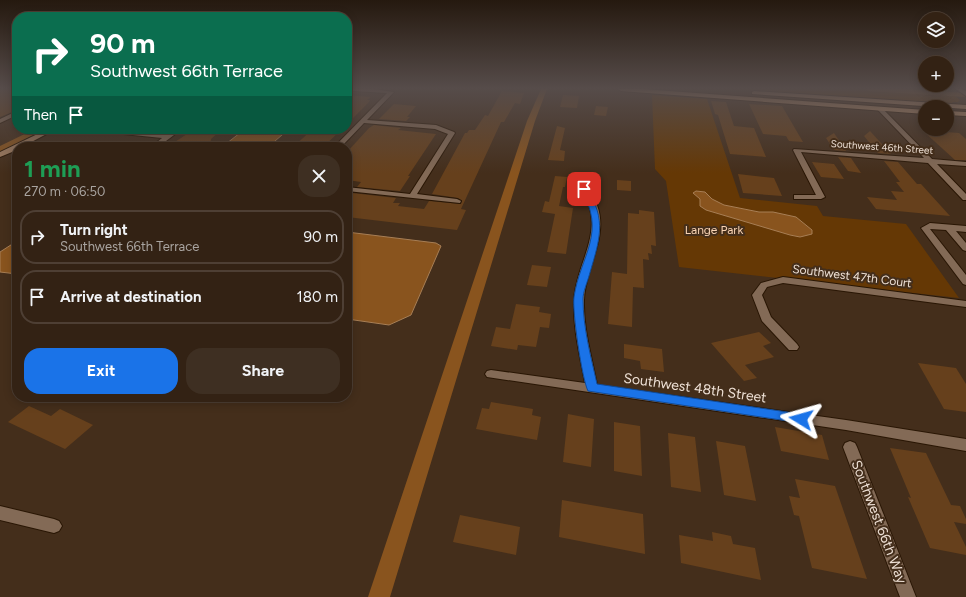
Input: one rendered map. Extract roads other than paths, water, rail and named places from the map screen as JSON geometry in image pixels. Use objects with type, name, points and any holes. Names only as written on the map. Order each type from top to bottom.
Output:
[{"type":"street","points":[[352,131],[366,117]]},
{"type":"street","points":[[888,117],[966,198]]},
{"type":"street","points":[[362,121],[436,127],[452,133],[412,196]]},
{"type":"street","points":[[27,142],[43,134]]},
{"type":"street","points":[[141,134],[169,137]]},
{"type":"street","points":[[162,142],[172,134]]},
{"type":"street","points":[[342,142],[350,134]]},
{"type":"street","points":[[0,156],[12,150]]},
{"type":"street","name":"Southwest 46th Street","points":[[797,197],[821,197],[796,150],[966,164]]},
{"type":"street","points":[[584,189],[592,202],[597,224],[594,246],[578,298],[580,326],[592,388]]},
{"type":"street","points":[[352,190],[457,201]]},
{"type":"street","points":[[966,229],[925,227],[966,282]]},
{"type":"street","points":[[948,227],[966,248]]},
{"type":"street","name":"Southwest 47th Court","points":[[794,347],[766,319],[758,295],[764,285],[783,280],[966,304]]},
{"type":"street","name":"Southwest 48th Street","points":[[491,374],[846,425],[966,445]]},
{"type":"street","name":"Southwest 66th Way","points":[[850,447],[908,597]]},
{"type":"street","points":[[0,513],[54,526]]},
{"type":"waterway","points":[[379,597],[533,117]]},
{"type":"waterway","points":[[15,142],[32,134]]},
{"type":"waterway","points":[[0,149],[12,143]]},
{"type":"park label","name":"Lange Park","points":[[714,230]]}]
